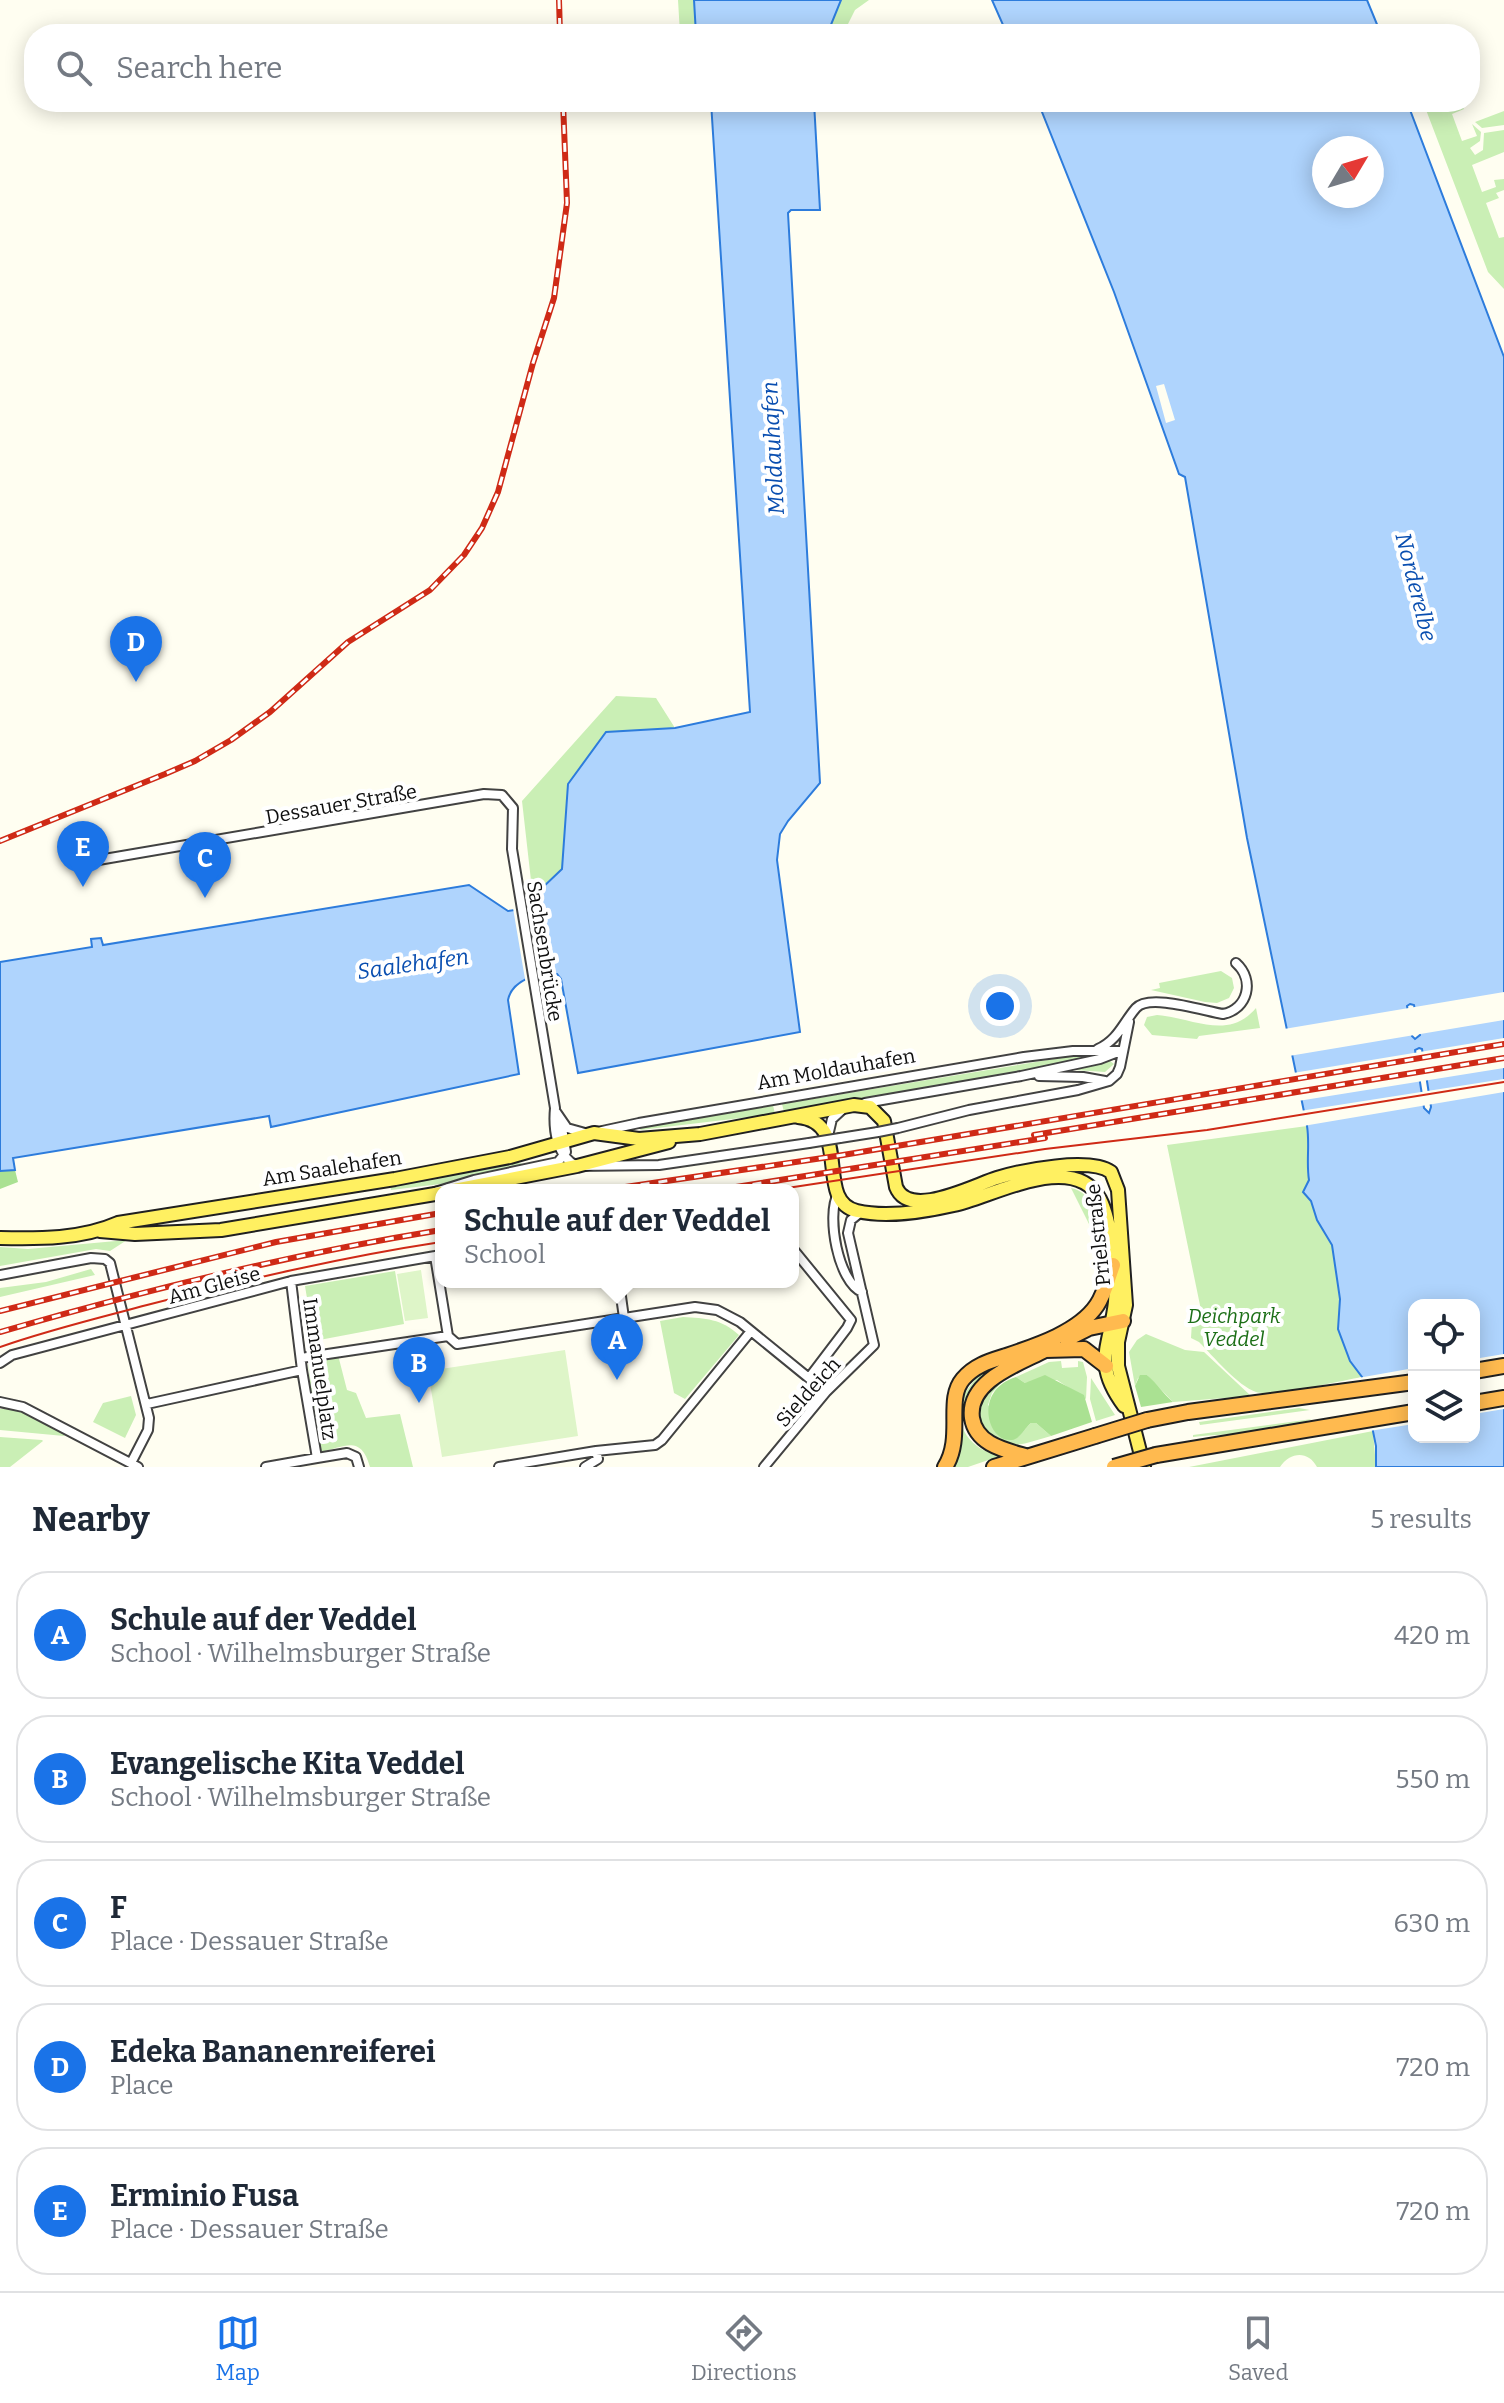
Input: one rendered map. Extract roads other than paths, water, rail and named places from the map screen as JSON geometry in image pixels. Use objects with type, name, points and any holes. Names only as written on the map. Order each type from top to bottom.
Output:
[{"type":"highway","points":[[1084,1319],[1100,1299],[1113,1265]]},
{"type":"highway","points":[[945,1467],[955,1448],[956,1394],[964,1378],[981,1364],[1036,1345],[1084,1319],[1094,1318],[1118,1325]]},
{"type":"highway","points":[[1025,1456],[1001,1450],[985,1440],[974,1425],[972,1406],[978,1393],[992,1380],[1089,1328],[1118,1325]]},
{"type":"highway","points":[[1045,1350],[1084,1349],[1106,1366]]},
{"type":"highway","points":[[1480,1370],[1504,1366]]},
{"type":"highway","points":[[994,1467],[1147,1420],[1408,1383]]},
{"type":"highway","points":[[1480,1402],[1504,1398]]},
{"type":"highway","points":[[1114,1467],[1156,1455],[1408,1413]]},
{"type":"main road","points":[[485,1184],[577,1166],[700,1134],[854,1105],[875,1110],[887,1129],[898,1191],[884,1206],[865,1212],[846,1207],[838,1194],[834,1137],[812,1120],[794,1117]]},
{"type":"main road","points":[[594,1133],[639,1139],[700,1134]]},
{"type":"main road","name":"Am Moldauhafen","points":[[562,1143],[594,1133]]},
{"type":"main road","name":"Am Saalehafen","points":[[99,1231],[118,1223],[395,1179],[510,1157],[562,1143]]},
{"type":"main road","name":"Prielstraße","points":[[898,1191],[904,1199],[911,1201],[958,1193],[1001,1177],[1086,1164],[1109,1170],[1117,1185],[1126,1305],[1118,1325]]},
{"type":"main road","name":"Prielstraße","points":[[865,1212],[898,1213],[954,1205],[1005,1187],[1075,1178],[1090,1187],[1101,1202],[1110,1231],[1118,1325]]},
{"type":"main road","name":"Am Saalehafen","points":[[0,1238],[48,1238],[99,1231],[135,1234],[221,1230],[435,1194]]},
{"type":"main road","points":[[1118,1325],[1105,1349],[1106,1366],[1109,1382],[1129,1411]]},
{"type":"main road","points":[[1118,1325],[1118,1366],[1144,1467]]},
{"type":"street","name":"Dessauer Straße","points":[[81,863],[482,794],[498,794],[509,801]]},
{"type":"street","name":"Sachsenbrücke","points":[[509,801],[513,808],[512,849],[555,1108],[555,1134],[562,1143]]},
{"type":"street","points":[[561,1121],[565,1156],[577,1166],[659,1165],[809,1143],[1067,1093],[1109,1081],[1117,1074],[1129,1022],[1136,1008],[1148,1001],[1223,1014],[1234,1011],[1245,997],[1247,986],[1246,977],[1236,963]]},
{"type":"street","points":[[1093,1050],[1114,1039],[1129,1022]]},
{"type":"street","name":"Am Moldauhafen","points":[[594,1133],[1024,1057],[1093,1050],[1122,1051]]},
{"type":"street","points":[[834,1137],[832,1119],[839,1111],[854,1105],[1021,1076],[1100,1059],[1122,1051]]},
{"type":"street","points":[[1021,1076],[1083,1077],[1109,1081]]},
{"type":"street","points":[[887,1129],[890,1106],[902,1098]]},
{"type":"street","name":"Sachsenbrücke","points":[[555,1108],[561,1121]]},
{"type":"street","points":[[561,1121],[572,1131],[594,1133]]},
{"type":"street","name":"Am Saalehafen","points":[[462,1184],[558,1162],[565,1156]]},
{"type":"street","name":"Am Saalehafen","points":[[427,1196],[435,1193]]},
{"type":"street","points":[[838,1194],[832,1209],[839,1261],[850,1284],[862,1292]]},
{"type":"street","points":[[862,1292],[848,1233],[851,1220],[865,1212]]},
{"type":"street","name":"Am Gleise","points":[[0,1363],[12,1355],[291,1281],[435,1256]]},
{"type":"street","name":"Sieldeich","points":[[799,1256],[847,1313],[851,1323],[809,1378]]},
{"type":"street","points":[[0,1275],[91,1258],[105,1259],[114,1270],[147,1404],[148,1430],[134,1465],[17,1404],[0,1402]]},
{"type":"street","name":"Immanuelplatz","points":[[291,1281],[317,1458],[349,1453],[356,1457],[359,1467]]},
{"type":"street","points":[[442,1288],[448,1336],[457,1344],[695,1307],[717,1310],[740,1322],[826,1392]]},
{"type":"street","points":[[620,1288],[624,1318]]},
{"type":"street","name":"Sieldeich","points":[[764,1467],[826,1392],[871,1351],[874,1339],[862,1292]]},
{"type":"street","points":[[499,1467],[655,1445],[751,1331]]},
{"type":"street","points":[[301,1358],[448,1336]]},
{"type":"street","points":[[147,1404],[302,1370]]},
{"type":"street","points":[[585,1467],[598,1459],[596,1451]]},
{"type":"street","points":[[266,1467],[317,1458]]},
{"type":"water","points":[[694,0],[841,0],[831,24],[695,24]]},
{"type":"water","points":[[992,0],[1367,0],[1377,24],[1003,24]]},
{"type":"water","points":[[712,112],[815,112],[820,210],[791,210],[788,213],[820,783],[780,834],[777,860],[800,1032],[578,1073],[561,979],[557,974],[542,974],[520,982],[508,1000],[519,1074],[271,1127],[269,1116],[13,1158],[15,1170],[0,1171],[0,962],[92,947],[91,939],[101,938],[103,945],[469,885],[508,911],[534,907],[541,889],[562,869],[568,784],[606,732],[675,728],[750,712]]},
{"type":"water","name":"Norderelbe","points":[[1042,112],[1411,112],[1504,357],[1504,1467],[1376,1467],[1376,1446],[1362,1377],[1350,1361],[1338,1329],[1340,1299],[1332,1245],[1317,1220],[1311,1201],[1303,1192],[1309,1180],[1307,1126],[1247,838],[1185,477],[1179,474],[1114,292]],"holes":[[[1414,1005],[1420,1035],[1415,1039],[1407,1006]],[[1422,1049],[1431,1107],[1429,1113],[1424,1108],[1415,1050]]]},
{"type":"tram line","points":[[799,1186],[1045,1149],[1207,1130],[1504,1082]]},
{"type":"tram line","points":[[0,1347],[73,1324],[220,1287],[330,1262],[435,1243]]},
{"type":"railway","points":[[559,0],[560,24]]},
{"type":"railway","points":[[0,841],[195,761],[231,740],[270,712],[348,642],[430,590],[464,555],[482,528],[498,492],[554,298],[567,203],[563,112]]},
{"type":"railway","points":[[646,1184],[843,1155],[1504,1044]]},
{"type":"railway","points":[[1034,1135],[1504,1058]]},
{"type":"railway","points":[[755,1184],[1045,1138]]},
{"type":"railway","points":[[0,1311],[276,1242],[435,1214]]},
{"type":"railway","points":[[0,1332],[219,1274],[435,1231]]},
{"type":"place","name":"Edeka Bananenreiferei","points":[[136,682]]},
{"type":"place","name":"Erminio Fusa","points":[[83,887]]},
{"type":"place","name":"F","points":[[205,898]]},
{"type":"place","name":"Schule auf der Veddel","points":[[617,1380]]},
{"type":"place","name":"Evangelische Kita Veddel","points":[[419,1403]]},
{"type":"water label","name":"Moldauhafen","points":[[773,448]]},
{"type":"water label","name":"Saalehafen","points":[[413,964]]},
{"type":"park label","name":"Deichpark Veddel","points":[[1234,1328]]}]
